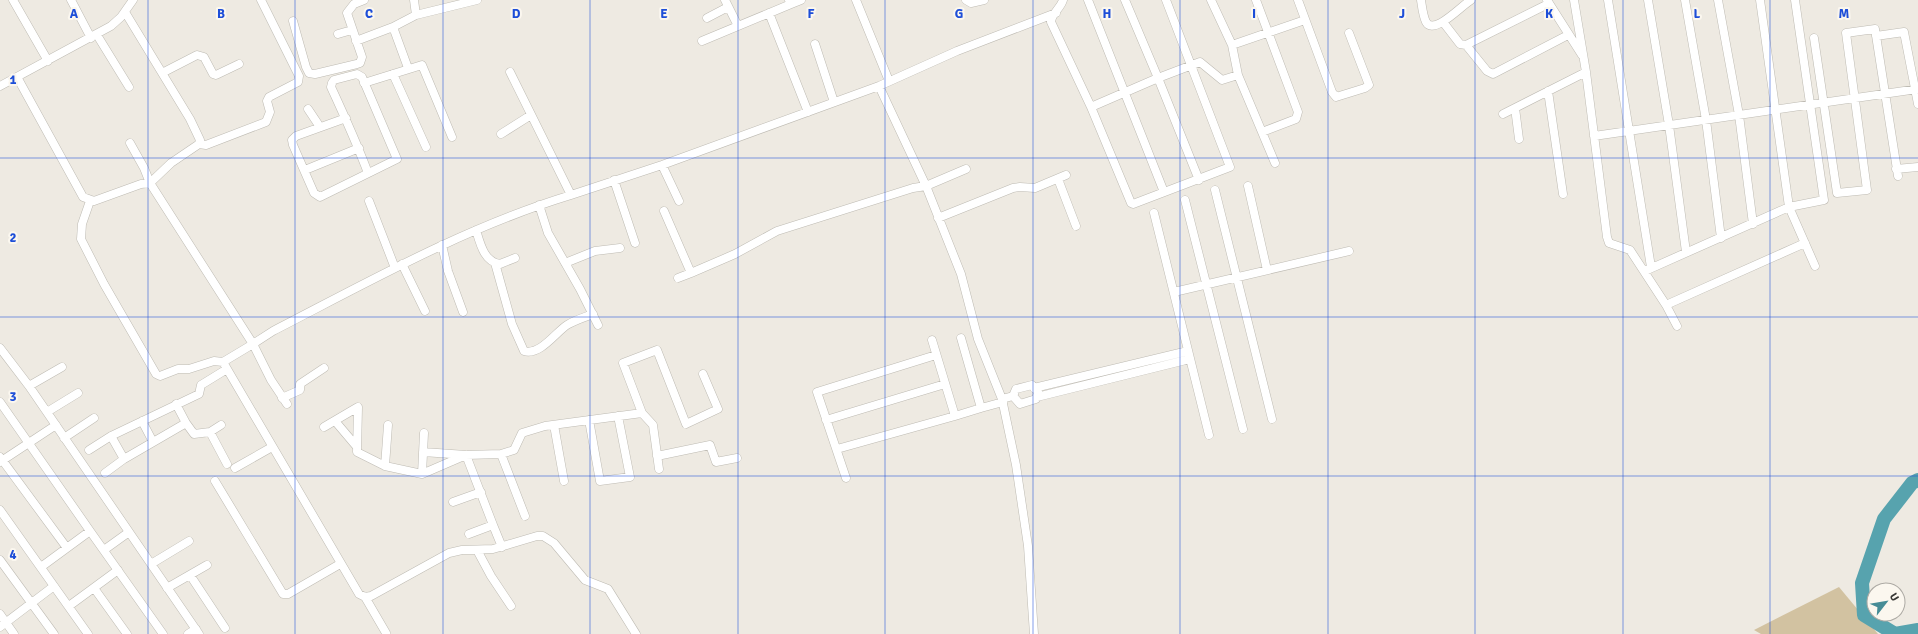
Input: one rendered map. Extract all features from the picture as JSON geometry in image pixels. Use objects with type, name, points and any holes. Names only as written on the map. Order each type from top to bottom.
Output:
[{"type":"street","points":[[13,0],[48,61]]},
{"type":"street","points":[[71,0],[129,87]]},
{"type":"street","points":[[17,77],[83,197],[90,201],[141,184],[150,183],[171,163],[199,144],[206,145],[266,122],[270,112],[267,101],[269,97],[298,82],[299,76],[261,0]]},
{"type":"street","points":[[293,21],[306,67],[311,74],[360,62],[362,57],[347,13],[354,4],[364,0]]},
{"type":"street","points":[[414,0],[416,15]]},
{"type":"street","points":[[356,41],[392,27],[416,15],[477,0]]},
{"type":"street","points":[[702,41],[769,13],[790,2],[801,0]]},
{"type":"street","points":[[856,0],[889,81]]},
{"type":"street","points":[[966,0],[971,4],[984,0]]},
{"type":"street","points":[[1063,0],[1051,19],[1051,22],[1091,107],[1131,203],[1135,204],[1228,169],[1231,164],[1166,0]]},
{"type":"street","points":[[1088,0],[1164,192]]},
{"type":"street","points":[[1125,0],[1199,180]]},
{"type":"street","points":[[1211,0],[1232,46],[1238,75],[1275,163]]},
{"type":"street","points":[[1256,0],[1298,115],[1296,119],[1262,132]]},
{"type":"street","points":[[1298,0],[1332,92],[1336,97],[1365,88],[1369,85],[1349,33]]},
{"type":"street","points":[[1420,0],[1428,24],[1435,26],[1443,22],[1466,1]]},
{"type":"street","points":[[1574,0],[1586,72],[1607,237],[1609,243],[1630,250],[1648,269],[1677,326]]},
{"type":"street","points":[[1608,0],[1630,131],[1648,269]]},
{"type":"street","points":[[1648,0],[1669,125],[1686,252]]},
{"type":"street","points":[[1685,0],[1706,120],[1721,238]]},
{"type":"street","points":[[1718,0],[1739,115],[1753,224]]},
{"type":"street","points":[[1760,0],[1789,207],[1815,266]]},
{"type":"street","points":[[1648,269],[1789,207],[1824,200],[1795,0]]},
{"type":"street","points":[[0,86],[111,26],[125,12],[130,2]]},
{"type":"street","points":[[1443,22],[1460,44],[1466,45],[1547,2],[1583,57]]},
{"type":"street","points":[[707,18],[726,4],[738,26]]},
{"type":"street","points":[[125,12],[200,138],[199,144]]},
{"type":"street","points":[[769,13],[808,112]]},
{"type":"street","points":[[89,450],[111,436],[199,394],[201,385],[253,344],[274,331],[442,244],[539,205],[662,165],[879,86],[958,51],[1056,13]]},
{"type":"street","points":[[1232,46],[1305,20]]},
{"type":"street","points":[[392,27],[408,68]]},
{"type":"street","points":[[1814,38],[1837,193],[1867,190],[1846,33],[1875,29],[1897,173],[1918,167]]},
{"type":"street","points":[[338,34],[352,30]]},
{"type":"street","points":[[1876,36],[1904,32],[1917,89],[1918,104]]},
{"type":"street","points":[[1466,45],[1487,71],[1493,74],[1568,34]]},
{"type":"street","points":[[815,44],[834,102]]},
{"type":"street","points":[[162,73],[198,55],[204,57],[213,74],[216,75],[239,64]]},
{"type":"street","points":[[1091,107],[1124,91],[1192,64],[1202,63],[1222,80],[1238,75]]},
{"type":"street","points":[[364,82],[408,68],[423,66],[452,137]]},
{"type":"street","points":[[510,72],[571,195]]},
{"type":"street","points":[[1503,114],[1586,72]]},
{"type":"street","points":[[346,118],[296,136],[292,140],[314,193],[320,196],[368,173],[397,159],[362,77],[357,74],[334,80],[331,87],[346,118],[359,148],[368,173]]},
{"type":"street","points":[[393,74],[426,147]]},
{"type":"street","points":[[879,86],[926,186],[961,274],[978,339],[1002,400],[1016,465],[1028,546],[1034,634]]},
{"type":"street","points":[[1594,136],[1917,89]]},
{"type":"street","points":[[1548,91],[1563,194]]},
{"type":"street","points":[[1515,108],[1519,139]]},
{"type":"street","points":[[308,109],[320,128]]},
{"type":"street","points":[[501,134],[531,115]]},
{"type":"street","points":[[130,142],[150,183],[253,344],[264,369],[285,401],[298,392],[300,389],[300,384],[324,368]]},
{"type":"street","points":[[305,170],[359,148]]},
{"type":"street","points":[[662,165],[679,202]]},
{"type":"street","points":[[678,278],[790,227],[913,188],[926,186],[966,169]]},
{"type":"street","points":[[938,218],[1013,188],[1035,188],[1066,175]]},
{"type":"street","points":[[1058,179],[1076,226]]},
{"type":"street","points":[[614,180],[635,243]]},
{"type":"street","points":[[1248,186],[1267,270]]},
{"type":"street","points":[[1215,190],[1272,419]]},
{"type":"street","points":[[1186,200],[1243,429]]},
{"type":"street","points":[[90,201],[82,224],[81,239],[104,284],[156,374],[160,376],[178,369],[189,369],[214,361],[225,366],[340,564],[359,594],[365,597],[386,633]]},
{"type":"street","points":[[369,202],[399,266],[425,311]]},
{"type":"street","points":[[539,205],[548,233],[598,325]]},
{"type":"street","points":[[664,212],[690,273]]},
{"type":"street","points":[[1154,213],[1209,435]]},
{"type":"street","points":[[476,230],[484,252],[490,261],[495,263],[508,262],[515,258]]},
{"type":"street","points":[[1666,305],[1805,243]]},
{"type":"street","points":[[442,244],[448,271],[463,312]]},
{"type":"street","points":[[565,263],[595,251],[620,248]]},
{"type":"street","points":[[1174,292],[1349,251]]},
{"type":"street","points":[[495,263],[512,324],[524,351],[530,351],[540,347],[553,339],[566,325],[593,314]]},
{"type":"street","points":[[961,338],[982,408]]},
{"type":"street","points":[[932,340],[955,416]]},
{"type":"street","points":[[0,348],[29,386],[197,632],[188,634]]},
{"type":"street","points":[[659,469],[653,425],[642,413],[623,363],[657,350],[686,424],[718,409],[703,374]]},
{"type":"street","points":[[846,478],[817,392],[936,355]]},
{"type":"street","points":[[1014,396],[1016,389],[1032,386],[1034,388],[1122,371],[1189,355]]},
{"type":"street","points":[[29,386],[62,367]]},
{"type":"street","points":[[1014,396],[1020,404],[1036,399],[1037,397],[1122,371]]},
{"type":"street","points":[[826,420],[945,384]]},
{"type":"street","points":[[1034,388],[1038,392],[1037,397]]},
{"type":"street","points":[[47,412],[78,393]]},
{"type":"street","points":[[837,449],[982,408],[1014,396]]},
{"type":"street","points":[[0,402],[163,634]]},
{"type":"street","points":[[176,404],[186,423],[194,434],[210,432],[221,425]]},
{"type":"street","points":[[324,427],[358,407],[357,452],[385,466],[422,474],[466,456]]},
{"type":"street","points":[[423,452],[466,456],[501,454],[514,450],[522,433],[554,425],[642,413]]},
{"type":"street","points":[[589,420],[600,482],[630,477],[618,416]]},
{"type":"street","points":[[64,438],[94,418]]},
{"type":"street","points":[[142,421],[154,442]]},
{"type":"street","points":[[335,421],[357,447]]},
{"type":"street","points":[[105,473],[124,459],[186,423]]},
{"type":"street","points":[[56,425],[1,460],[67,548]]},
{"type":"street","points":[[385,466],[388,425]]},
{"type":"street","points":[[554,425],[564,481]]},
{"type":"street","points":[[210,432],[227,464]]},
{"type":"street","points":[[422,474],[424,432]]},
{"type":"street","points":[[111,436],[124,459]]},
{"type":"street","points":[[657,456],[710,445],[716,462],[737,458]]},
{"type":"street","points":[[235,468],[272,447]]},
{"type":"street","points":[[501,454],[525,516]]},
{"type":"street","points":[[466,456],[502,547]]},
{"type":"street","points":[[215,481],[283,594],[288,594],[340,564]]},
{"type":"street","points":[[453,502],[480,492]]},
{"type":"street","points":[[0,510],[88,634]]},
{"type":"street","points":[[469,534],[494,525]]},
{"type":"street","points":[[41,567],[90,530]]},
{"type":"street","points":[[104,550],[129,532]]},
{"type":"street","points":[[365,597],[371,596],[449,553],[462,550],[484,550],[502,547],[537,536],[548,538],[585,580],[608,589],[636,634]]},
{"type":"street","points":[[151,564],[189,541]]},
{"type":"street","points":[[477,550],[491,576],[511,606]]},
{"type":"street","points":[[0,560],[54,634]]},
{"type":"street","points":[[167,588],[208,565]]},
{"type":"street","points":[[69,606],[118,570]]},
{"type":"street","points":[[190,575],[225,628]]},
{"type":"street","points":[[3,624],[54,586]]},
{"type":"street","points":[[94,588],[127,634]]},
{"type":"street","points":[[0,614],[3,624],[14,634]]},
{"type":"shaded area","points":[[1839,587],[1866,620],[1866,622],[1868,622],[1878,634],[1761,634],[1754,630]]},
{"type":"waterway","points":[[1918,480],[1912,483],[1884,519],[1862,583],[1864,615],[1895,634],[1918,630]]}]
